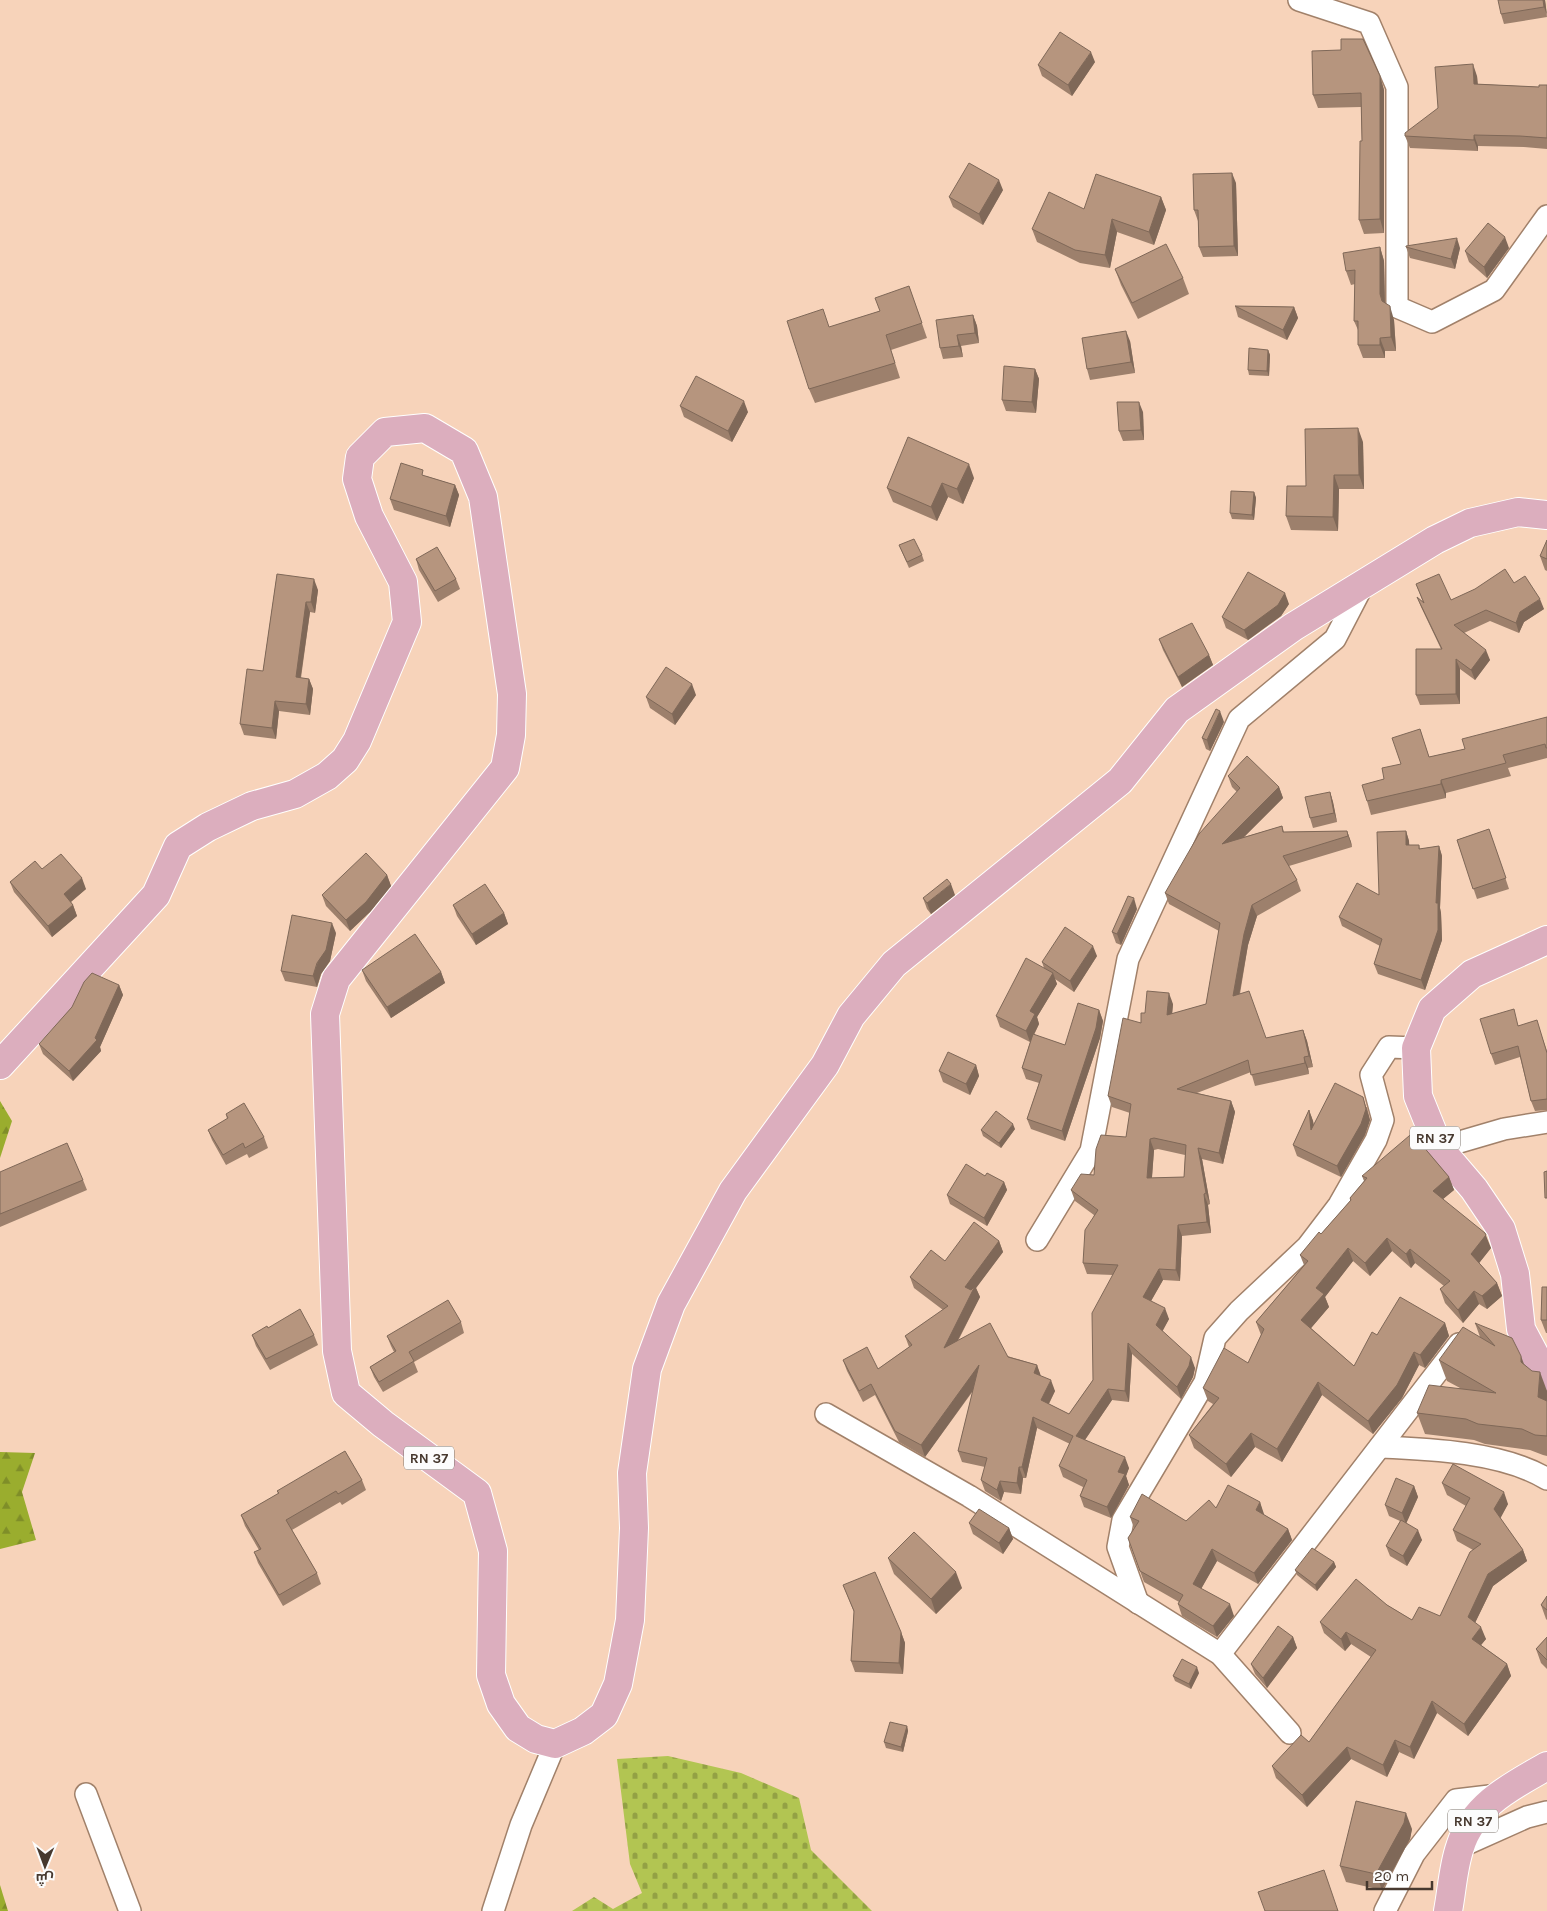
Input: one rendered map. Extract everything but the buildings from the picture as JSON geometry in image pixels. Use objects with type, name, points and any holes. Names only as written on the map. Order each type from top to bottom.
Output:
[{"type":"main road","name":"RN 37","points":[[0,1065],[156,895],[178,846],[208,827],[252,806],[295,794],[327,776],[345,760],[357,741],[407,622],[403,582],[369,516],[357,479],[360,456],[385,432],[426,428],[464,452],[484,497],[512,694],[511,735],[505,768],[336,979],[325,1014],[337,1351],[346,1393],[383,1424],[477,1493],[493,1550],[491,1675],[501,1704],[518,1728],[536,1739],[555,1744]]},
{"type":"main road","points":[[555,1744],[583,1731],[604,1715],[618,1684],[630,1620],[634,1528],[634,1464],[647,1369],[671,1304],[733,1191],[825,1065],[851,1016],[894,964],[1120,781],[1176,710],[1293,627],[1435,540],[1470,523],[1518,512],[1547,515]]},
{"type":"main road","name":"RN 37","points":[[1547,940],[1472,974],[1432,1009],[1416,1048],[1418,1096],[1439,1148],[1474,1189],[1501,1229],[1515,1274],[1521,1329],[1547,1378]]},
{"type":"main road","name":"RN 37","points":[[1448,1911],[1460,1846],[1475,1817],[1498,1795],[1547,1766]]},
{"type":"street","points":[[1299,0],[1369,23],[1397,87],[1397,307],[1432,322],[1494,290],[1547,216]]},
{"type":"street","points":[[1038,1240],[1091,1151],[1128,958],[1239,719],[1335,639],[1363,584]]},
{"type":"street","points":[[1138,1602],[1118,1547],[1123,1520],[1205,1382],[1215,1338],[1239,1311],[1308,1247],[1339,1205],[1376,1140],[1383,1120],[1371,1075],[1389,1047],[1416,1048]]},
{"type":"street","points":[[1439,1148],[1504,1129],[1547,1122]]},
{"type":"street","points":[[1220,1654],[1459,1344]]},
{"type":"street","points":[[826,1414],[969,1496],[1220,1654],[1290,1733]]},
{"type":"street","points":[[1380,1447],[1440,1449],[1529,1468],[1547,1479]]},
{"type":"street","points":[[493,1911],[521,1825],[555,1744]]},
{"type":"street","points":[[86,1794],[130,1911]]},
{"type":"street","points":[[1385,1911],[1414,1854],[1456,1800],[1498,1795]]},
{"type":"street","points":[[1460,1846],[1527,1817],[1547,1812]]},
{"type":"green space","points":[[0,1101],[12,1121],[0,1158]]},
{"type":"green space","points":[[0,1452],[35,1453],[22,1492],[36,1540],[0,1549]]},
{"type":"green space","points":[[668,1756],[741,1773],[799,1798],[811,1850],[872,1911],[572,1911],[594,1897],[613,1909],[642,1893],[630,1864],[617,1759]]},
{"type":"green space","points":[[0,1885],[8,1911],[0,1911]]}]
